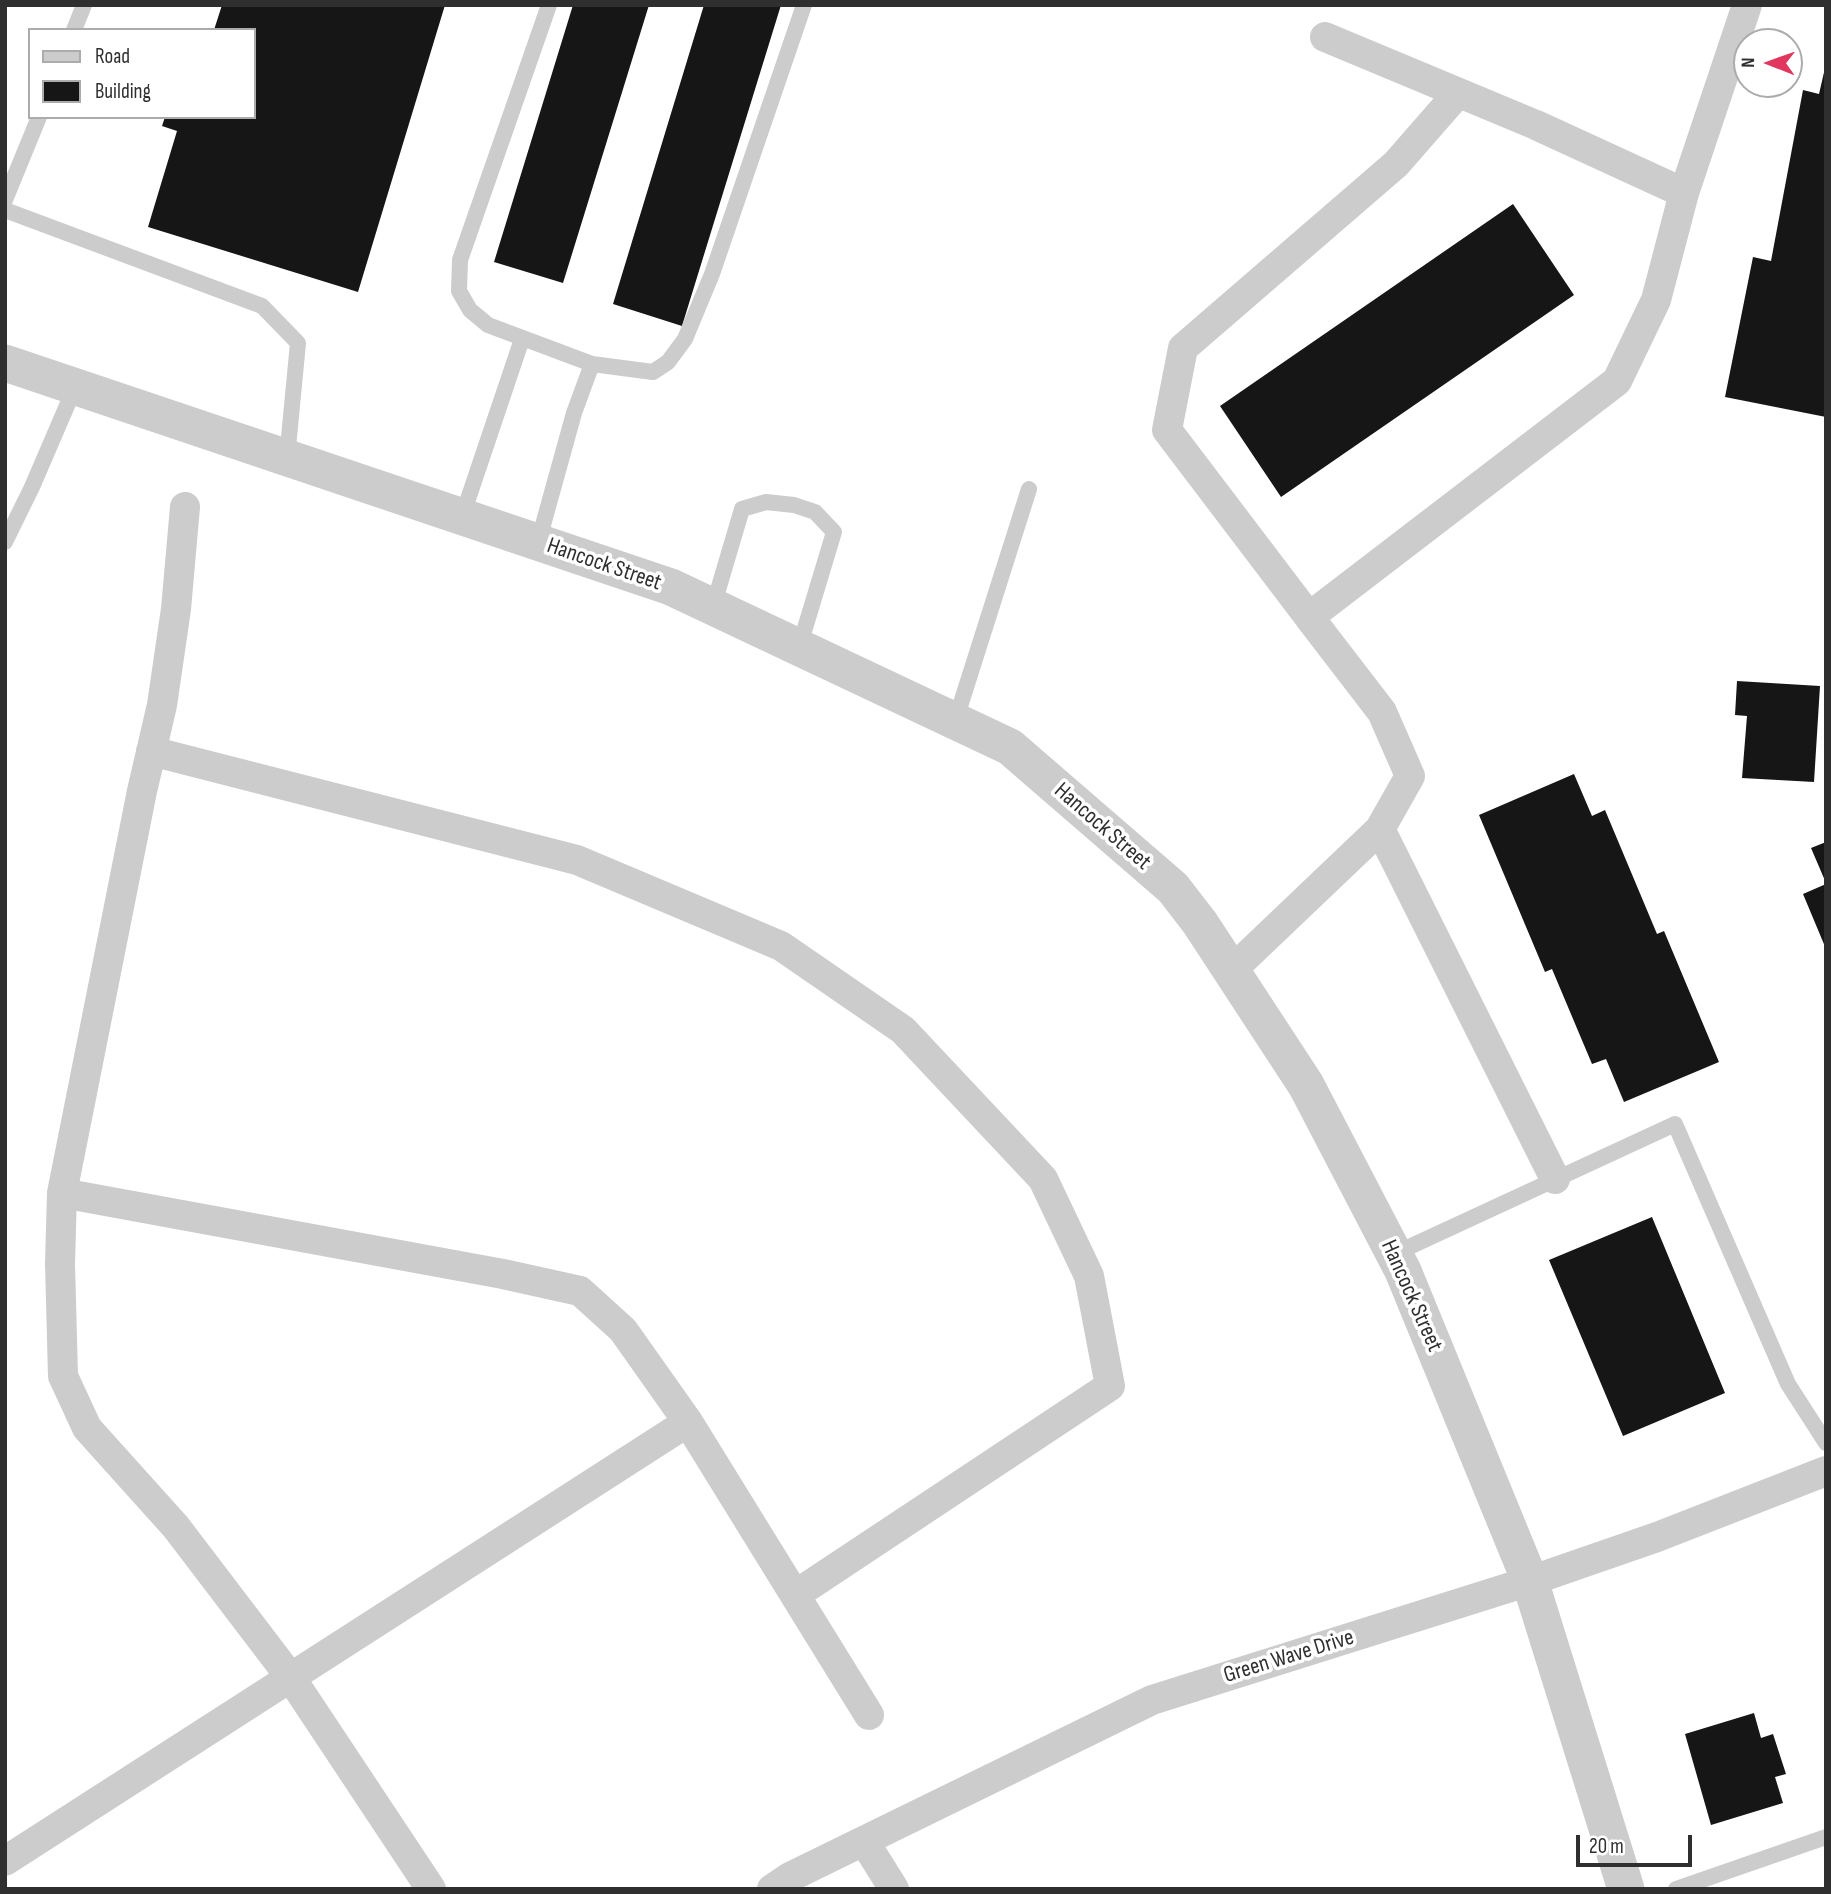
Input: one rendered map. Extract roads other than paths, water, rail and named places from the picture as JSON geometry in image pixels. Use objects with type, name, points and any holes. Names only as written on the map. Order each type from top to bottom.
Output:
[{"type":"street","points":[[1309,617],[1617,381],[1656,300],[1684,193],[1747,5]]},
{"type":"street","points":[[1325,37],[1536,125],[1684,193]]},
{"type":"street","points":[[1231,971],[1380,829],[1410,776],[1382,712],[1167,430],[1183,348],[1396,164],[1458,93]]},
{"type":"street","name":"Hancock Street","points":[[5,363],[671,587],[1010,747],[1173,888],[1200,923],[1306,1086],[1403,1271],[1530,1581],[1626,1889]]},
{"type":"street","points":[[185,507],[176,609],[162,705],[62,1193],[62,1376],[87,1428],[176,1527],[291,1678],[431,1889]]},
{"type":"street","points":[[151,751],[577,860],[782,946],[903,1030],[1043,1179],[1089,1276],[1110,1386],[795,1595]]},
{"type":"street","points":[[1380,829],[1555,1179]]},
{"type":"street","points":[[62,1193],[503,1274],[580,1291],[623,1330],[688,1422],[869,1715]]},
{"type":"street","points":[[5,1861],[688,1422]]},
{"type":"street","name":"Green Wave Drive","points":[[772,1889],[790,1877],[1152,1700],[1530,1581],[1657,1537],[1826,1471]]},
{"type":"street","points":[[864,1841],[894,1889]]},
{"type":"lane","points":[[75,28],[84,5]]},
{"type":"lane","points":[[549,5],[460,260],[459,291],[470,310],[488,325],[592,364],[653,372],[668,362],[685,339],[712,274],[804,5]]},
{"type":"lane","points":[[5,200],[38,119]]},
{"type":"lane","points":[[5,210],[262,306],[298,343],[287,458]]},
{"type":"lane","points":[[462,517],[522,339]]},
{"type":"lane","points":[[538,542],[592,364]]},
{"type":"lane","points":[[5,542],[75,387]]},
{"type":"lane","points":[[955,722],[1029,489]]},
{"type":"lane","points":[[713,607],[742,509],[766,502],[794,505],[815,513],[834,532],[799,648]]},
{"type":"lane","points":[[1394,1254],[1675,1124],[1788,1384],[1826,1443]]},
{"type":"lane","points":[[1676,1889],[1826,1837]]}]
